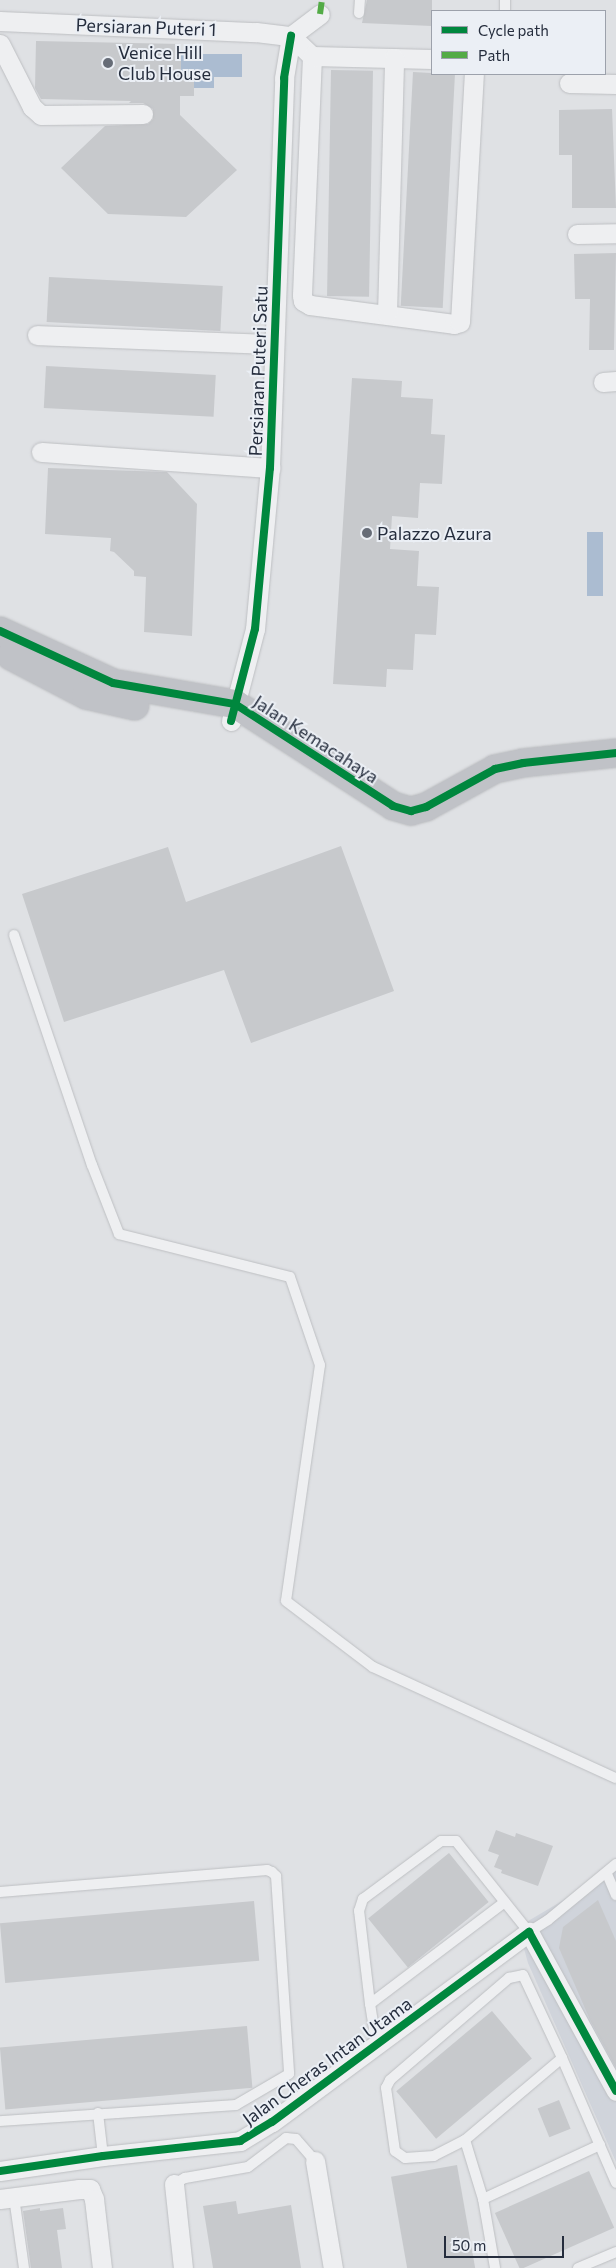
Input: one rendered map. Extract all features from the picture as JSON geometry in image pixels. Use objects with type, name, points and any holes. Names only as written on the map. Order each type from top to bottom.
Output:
[{"type":"street","points":[[320,14],[291,36],[312,56],[431,59]]},
{"type":"street","name":"Persiaran Puteri 1","points":[[0,21],[256,32],[291,36]]},
{"type":"street","name":"Persiaran Puteri Satu","points":[[240,714],[255,629],[270,468],[284,78],[291,36]]},
{"type":"street","points":[[0,44],[32,107],[41,115],[143,114]]},
{"type":"street","points":[[312,56],[303,301],[310,304],[454,324],[460,322],[474,75]]},
{"type":"street","points":[[387,314],[394,58]]},
{"type":"street","points":[[569,83],[616,84]]},
{"type":"street","points":[[577,234],[616,233]]},
{"type":"street","points":[[37,335],[273,344]]},
{"type":"street","points":[[41,452],[270,468]]},
{"type":"street","name":"Jalan Kemacahaya","points":[[0,631],[113,683],[240,714],[393,806],[411,811],[426,807],[495,769],[523,763],[616,753]]},
{"type":"street","name":"Jalan Kemacahaya","points":[[0,650],[86,695],[144,707],[240,714]]},
{"type":"street","points":[[530,1932],[616,2091]]},
{"type":"street","name":"Jalan Cheras Intan Utama","points":[[0,2171],[103,2156],[240,2141],[272,2122],[530,1932]]},
{"type":"street","points":[[315,2161],[333,2268]]},
{"type":"street","points":[[174,2184],[183,2268]]},
{"type":"street","points":[[7,2198],[90,2189],[94,2199],[102,2268]]},
{"type":"lane","points":[[359,13],[360,0]]},
{"type":"lane","points":[[14,935],[92,1164],[119,1234],[290,1277],[320,1365],[286,1601],[373,1667],[616,1778]]},
{"type":"lane","points":[[381,2040],[374,2029],[370,2004],[359,1911],[363,1899],[441,1841],[456,1840],[530,1932],[607,1874],[616,1864]]},
{"type":"lane","points":[[0,1892],[267,1870],[276,1876],[289,2074],[236,2105],[0,2121]]},
{"type":"lane","points":[[607,1874],[616,1895]]},
{"type":"lane","points":[[370,2004],[505,1902]]},
{"type":"lane","points":[[562,2058],[465,2140],[434,2156],[404,2158],[395,2151],[386,2088],[390,2080],[509,1978],[523,1975],[562,2058],[616,2183]]},
{"type":"lane","points":[[98,2113],[103,2156]]},
{"type":"lane","points":[[174,2184],[185,2178],[248,2167],[286,2138],[296,2140],[315,2161]]},
{"type":"lane","points":[[465,2140],[483,2199],[495,2268]]},
{"type":"lane","points":[[483,2199],[600,2145]]},
{"type":"lane","points":[[7,2198],[24,2268]]},
{"type":"lane","points":[[578,2268],[616,2252]]},
{"type":"shaded area","points":[[616,1869],[616,2162],[528,1963],[518,1927]]},
{"type":"water","points":[[181,54],[242,54],[242,77],[214,77],[214,88],[194,88],[194,72],[181,72]]},
{"type":"water","points":[[587,532],[603,532],[603,596],[587,596]]},
{"type":"building","points":[[367,0],[432,0],[431,26],[362,23]]},
{"type":"building","points":[[36,41],[181,44],[181,72],[194,72],[194,96],[180,96],[180,115],[237,170],[186,217],[108,214],[61,168],[105,126],[148,124],[153,119],[153,109],[143,103],[129,103],[131,101],[41,99],[35,88]]},
{"type":"building","points":[[331,70],[373,71],[369,297],[327,296]]},
{"type":"building","points":[[413,72],[431,73],[431,75],[455,75],[443,308],[401,306]]},
{"type":"building","points":[[612,109],[616,208],[572,208],[572,155],[559,155],[559,110]]},
{"type":"building","points":[[616,253],[614,350],[589,350],[590,299],[575,299],[574,254]]},
{"type":"building","points":[[49,277],[223,286],[220,331],[47,322]]},
{"type":"building","points":[[46,366],[216,375],[214,417],[44,408]]},
{"type":"building","name":"Palazzo Azura","points":[[352,378],[402,381],[401,397],[433,399],[431,434],[445,435],[442,484],[420,483],[418,518],[392,516],[390,549],[419,551],[417,586],[439,587],[436,635],[415,634],[413,670],[387,669],[386,687],[333,684]]},
{"type":"building","points":[[48,468],[167,472],[197,504],[192,636],[144,632],[146,577],[134,576],[134,571],[114,552],[110,551],[111,538],[45,534]]},
{"type":"building","points":[[341,846],[394,991],[251,1043],[224,970],[64,1022],[22,894],[168,847],[186,902]]},
{"type":"building","points":[[496,1830],[515,1837],[516,1833],[553,1846],[538,1886],[501,1873],[502,1870],[494,1867],[499,1855],[488,1851]]},
{"type":"building","points":[[449,1853],[489,1902],[408,1967],[368,1918]]},
{"type":"building","points":[[598,1900],[616,1941],[616,2068],[590,2020],[559,1948],[563,1927]]},
{"type":"building","points":[[254,1901],[259,1961],[5,1983],[0,1923]]},
{"type":"building","points":[[492,2011],[532,2058],[436,2139],[396,2091]]},
{"type":"building","points":[[247,2026],[252,2088],[5,2109],[0,2048]]},
{"type":"building","points":[[559,2100],[571,2129],[549,2137],[538,2109]]},
{"type":"building","points":[[457,2165],[475,2268],[407,2268],[391,2177]]},
{"type":"building","points":[[589,2171],[614,2228],[524,2268],[519,2268],[495,2213]]},
{"type":"building","points":[[236,2201],[238,2214],[291,2205],[301,2268],[213,2268],[203,2206]]},
{"type":"building","points":[[40,2208],[40,2211],[63,2208],[66,2229],[57,2230],[62,2268],[31,2268],[23,2211]]},
{"type":"marked path","points":[[320,14],[322,0]]},
{"type":"cycle path","points":[[231,721],[255,629],[270,468],[284,78],[291,36]]},
{"type":"cycle path","points":[[0,631],[113,683],[235,704],[393,806],[411,811],[426,807],[495,769],[523,763],[616,753]]},
{"type":"cycle path","points":[[0,2171],[103,2156],[240,2141],[272,2122],[529,1932],[616,2091]]},
{"type":"place","name":"Venice Hill Club House","points":[[108,63]]},
{"type":"place","name":"Palazzo Azura","points":[[367,533]]}]
